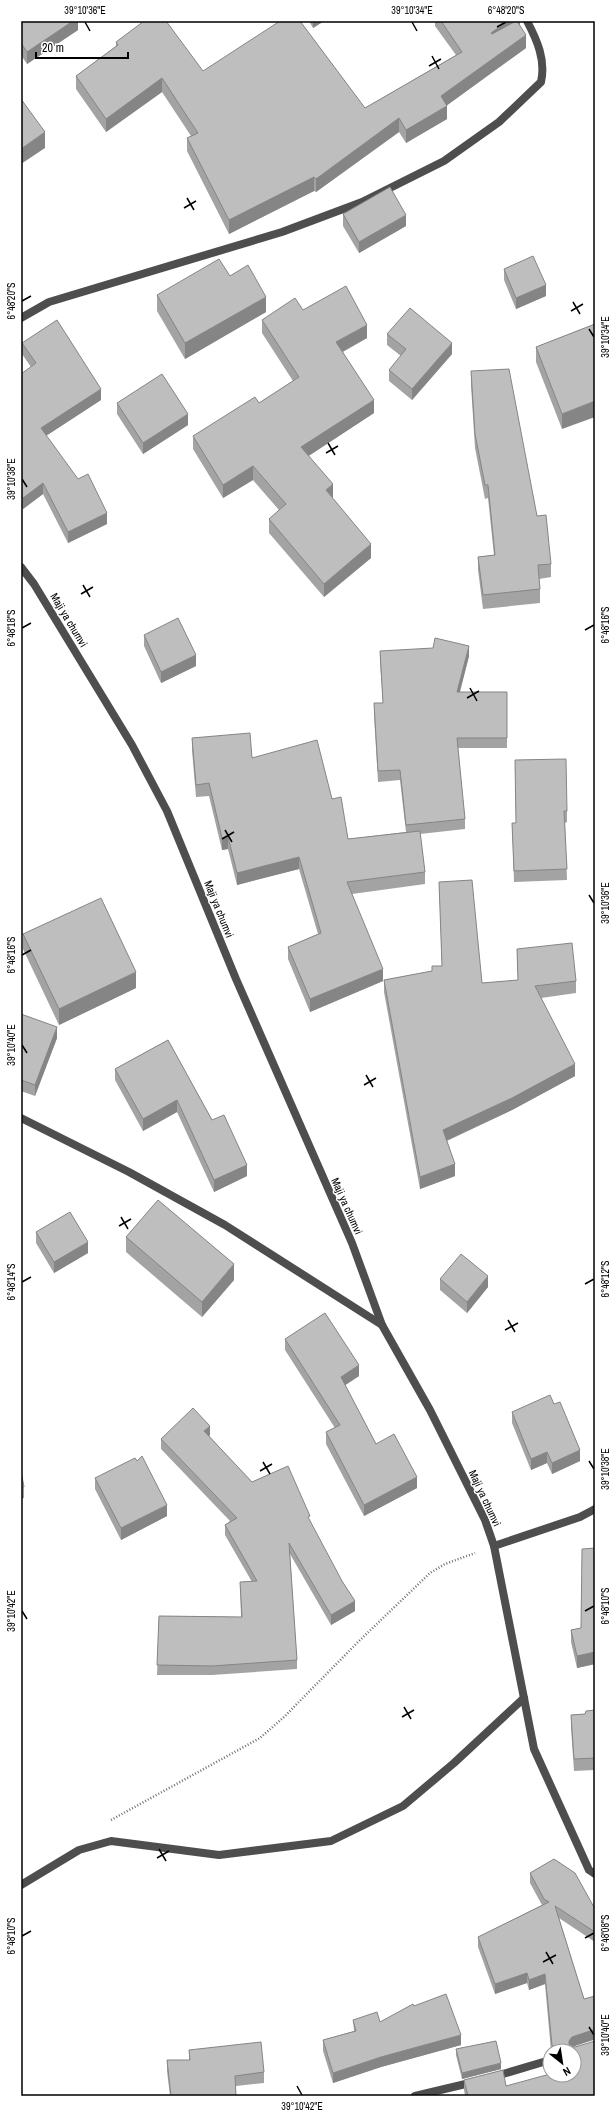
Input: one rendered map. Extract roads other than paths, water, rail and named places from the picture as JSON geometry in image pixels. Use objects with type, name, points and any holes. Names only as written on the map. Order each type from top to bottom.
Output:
[{"type":"street","points":[[21,318],[49,302],[282,232],[362,202],[444,161],[499,122],[541,82],[543,74],[540,53],[527,21]]},
{"type":"street","name":"Maji ya chumvi","points":[[21,567],[34,584],[132,745],[166,811],[239,986],[352,1243],[382,1325],[433,1417],[485,1520],[494,1546],[534,1749],[589,1870],[595,1874]]},
{"type":"street","points":[[21,1118],[129,1172],[218,1222],[382,1325]]},
{"type":"street","points":[[494,1546],[580,1517],[595,1509]]},
{"type":"street","points":[[21,1885],[79,1850],[111,1841],[219,1855],[331,1841],[403,1806],[454,1763],[524,1698]]},
{"type":"street","points":[[415,2096],[517,2071],[542,2063]]}]
